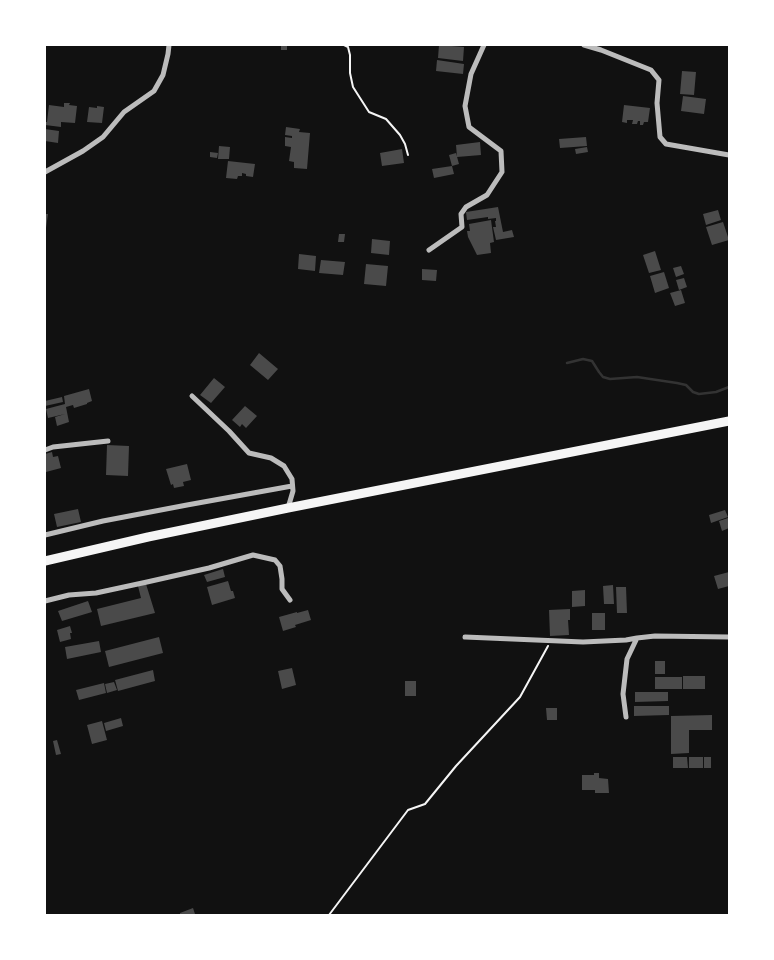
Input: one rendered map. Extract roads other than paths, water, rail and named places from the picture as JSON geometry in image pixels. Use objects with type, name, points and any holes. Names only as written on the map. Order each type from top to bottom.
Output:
[{"type":"main road","points":[[45,561],[138,539],[288,508],[729,421]]},
{"type":"street","points":[[45,172],[83,151],[103,137],[124,112],[154,91],[163,75],[168,45]]},
{"type":"street","points":[[429,250],[462,227],[460,214],[466,207],[487,195],[502,172],[501,151],[470,127],[465,106],[471,74],[484,45]]},
{"type":"street","points":[[584,45],[602,50],[652,70],[659,80],[657,103],[660,137],[666,144],[729,155]]},
{"type":"street","points":[[192,396],[249,453],[271,458],[284,466],[292,479],[293,491],[288,508]]},
{"type":"street","points":[[45,450],[108,441]]},
{"type":"street","points":[[45,535],[159,510],[292,486]]},
{"type":"street","points":[[45,601],[138,584],[209,568],[253,555],[275,560],[280,566],[282,589],[290,600]]},
{"type":"street","points":[[465,637],[583,642],[626,640],[655,636],[729,637]]},
{"type":"street","points":[[626,717],[624,694],[627,659],[638,638]]},
{"type":"waterway","points":[[567,363],[583,359],[592,361],[603,377],[610,379],[637,377],[677,383],[686,385],[693,392],[699,394],[716,392],[729,387]]}]
